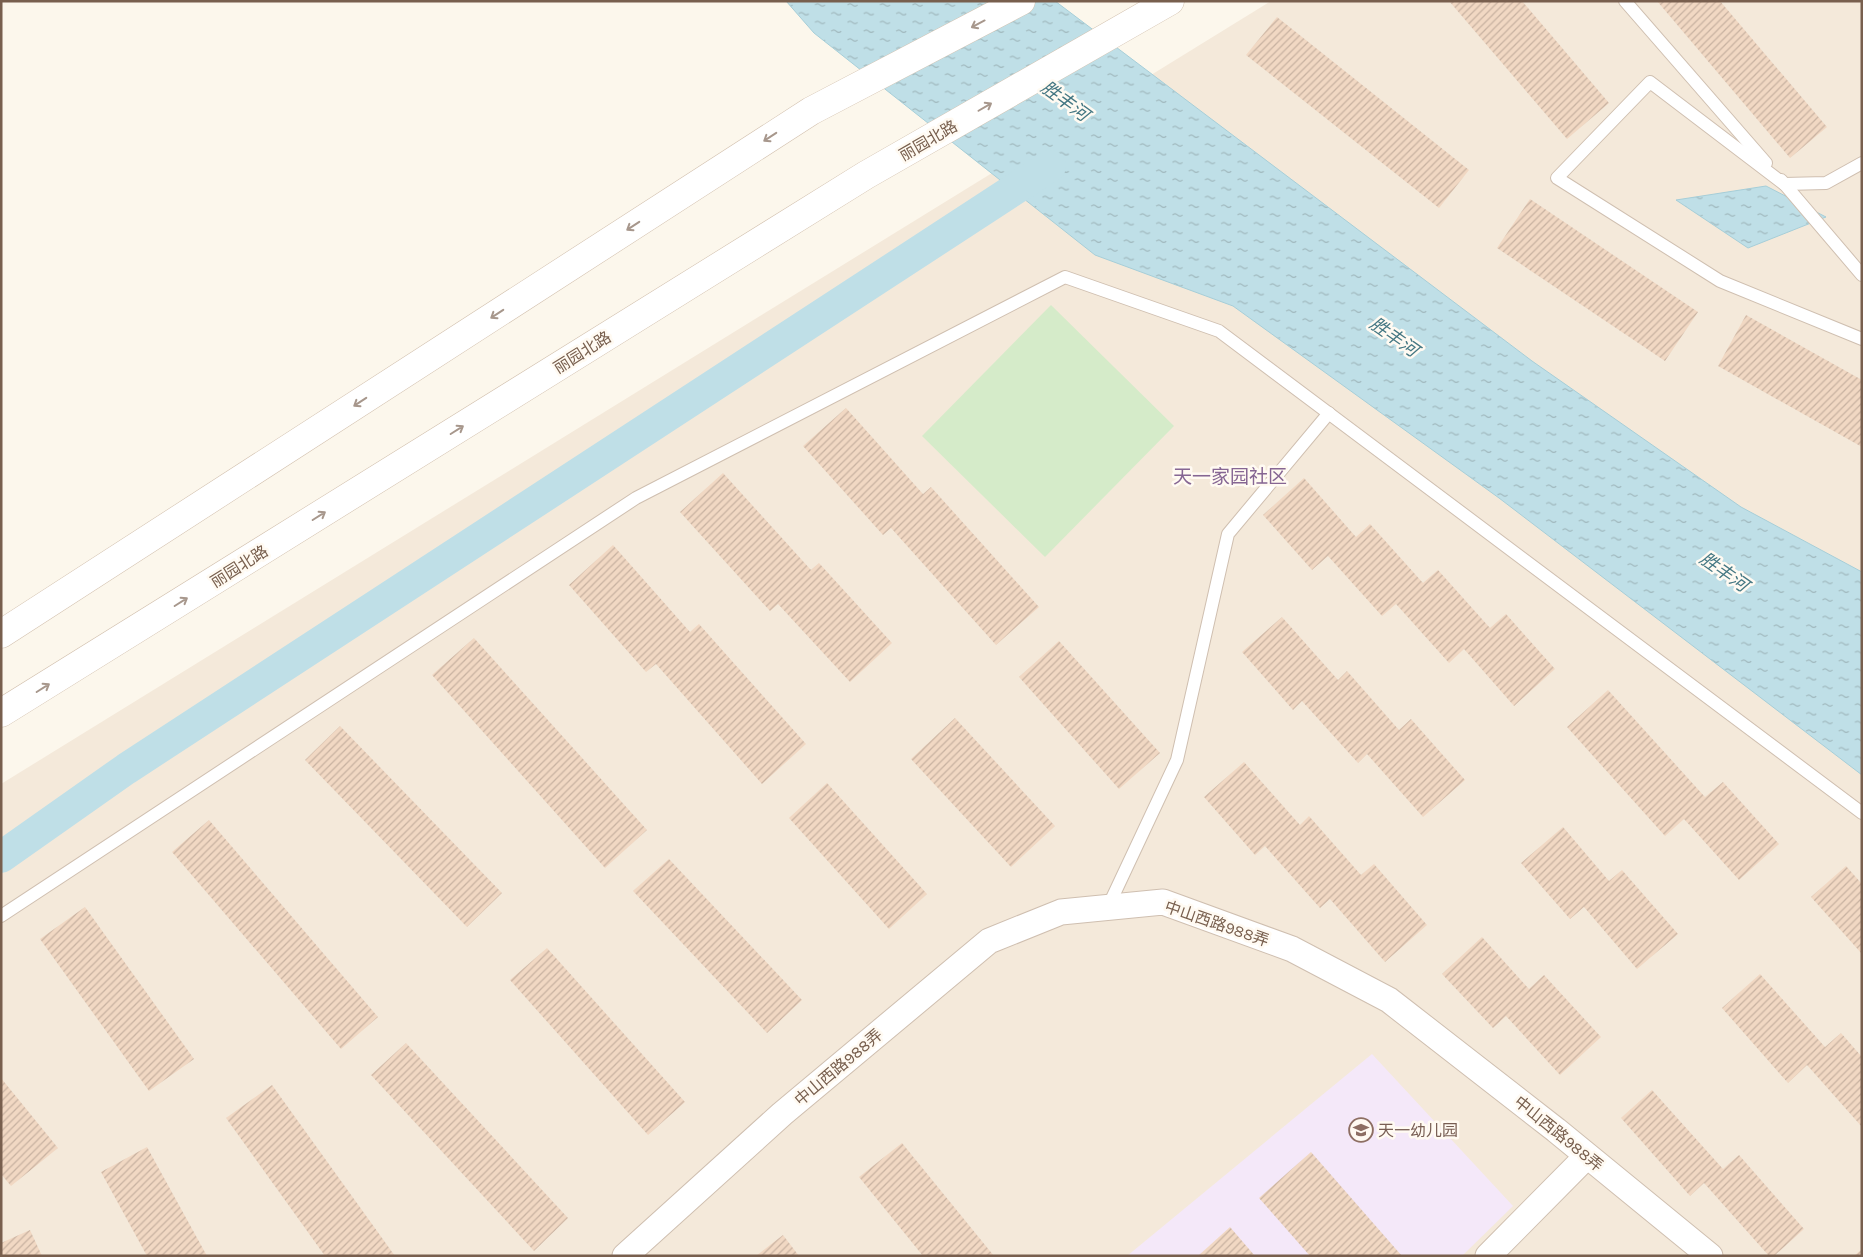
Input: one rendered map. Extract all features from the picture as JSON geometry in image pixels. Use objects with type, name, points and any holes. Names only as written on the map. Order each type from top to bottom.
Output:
[{"type":"main road","points":[[1,634],[811,111],[1021,1]]},
{"type":"main road","name":"丽园北路","points":[[1,713],[866,175],[1170,1]]},
{"type":"street","name":"中山西路988弄","points":[[625,1256],[782,1114],[989,941],[1060,912],[1163,902],[1292,949],[1389,1000],[1710,1256]]},
{"type":"street","points":[[1488,1256],[1587,1156]]},
{"type":"lane","points":[[1625,1],[1862,275]]},
{"type":"lane","points":[[1862,163],[1826,183],[1784,184],[1650,82],[1556,178],[1720,281],[1862,339]]},
{"type":"lane","points":[[1,916],[636,498],[1065,277],[1219,331],[1862,813]]},
{"type":"lane","points":[[1108,907],[1177,760],[1228,534],[1329,413]]},
{"type":"shaded area","points":[[1271,1],[1862,1],[1862,1256],[1,1256],[1,784]]},
{"type":"shaded area","name":"天一幼儿园","points":[[1372,1054],[1513,1206],[1462,1256],[1127,1256]]},
{"type":"green space","points":[[1051,305],[1174,426],[1045,557],[922,436]]},
{"type":"water","name":"胜丰河","points":[[786,1],[1055,1],[1532,361],[1741,507],[1862,572],[1862,775],[1499,498],[1233,306],[1095,255],[814,33]]},
{"type":"water","points":[[1766,186],[1826,217],[1748,248],[1676,200]]},
{"type":"building","points":[[1449,1],[1522,1],[1609,103],[1567,139]]},
{"type":"building","points":[[1657,1],[1720,1],[1827,127],[1790,158]]},
{"type":"building","points":[[1277,17],[1469,170],[1439,208],[1246,55]]},
{"type":"building","points":[[1530,199],[1698,312],[1665,361],[1497,248]]},
{"type":"building","points":[[1746,315],[1862,380],[1862,447],[1718,366]]},
{"type":"building","points":[[846,408],[923,494],[931,487],[1039,607],[996,645],[891,528],[883,535],[803,446]]},
{"type":"building","points":[[723,473],[811,570],[819,563],[892,643],[850,682],[778,604],[770,611],[680,512]]},
{"type":"building","points":[[1304,478],[1356,537],[1370,524],[1423,583],[1438,570],[1490,628],[1506,614],[1555,669],[1514,706],[1464,649],[1449,663],[1396,604],[1382,616],[1328,556],[1312,570],[1263,515]]},
{"type":"building","points":[[613,545],[690,632],[699,624],[806,744],[762,784],[656,664],[646,672],[569,585]]},
{"type":"building","points":[[1282,617],[1338,680],[1347,671],[1399,730],[1411,719],[1465,780],[1423,817],[1367,754],[1358,763],[1302,701],[1293,710],[1242,652]]},
{"type":"building","points":[[474,638],[647,830],[605,868],[432,675]]},
{"type":"building","points":[[1059,641],[1160,753],[1119,789],[1019,677]]},
{"type":"building","points":[[1608,690],[1705,797],[1723,782],[1779,844],[1739,880],[1684,819],[1665,836],[1567,727]]},
{"type":"building","points":[[955,718],[1055,826],[1011,867],[911,759]]},
{"type":"building","points":[[340,726],[502,893],[467,927],[305,760]]},
{"type":"building","points":[[1244,762],[1300,825],[1309,816],[1361,875],[1374,864],[1427,925],[1385,962],[1330,899],[1320,908],[1265,846],[1255,855],[1204,797]]},
{"type":"building","points":[[827,783],[927,894],[889,929],[789,818]]},
{"type":"building","points":[[209,820],[378,1017],[341,1049],[172,852]]},
{"type":"building","points":[[1563,827],[1609,881],[1622,870],[1678,934],[1637,969],[1584,907],[1570,919],[1521,863]]},
{"type":"building","points":[[669,859],[802,1000],[767,1033],[633,891]]},
{"type":"building","points":[[1846,866],[1862,884],[1862,954],[1811,897]]},
{"type":"building","points":[[85,907],[194,1059],[149,1091],[40,939]]},
{"type":"building","points":[[1482,937],[1529,989],[1544,975],[1601,1037],[1560,1075],[1506,1016],[1493,1028],[1442,974]]},
{"type":"building","points":[[547,948],[685,1102],[648,1135],[510,980]]},
{"type":"building","points":[[1760,974],[1825,1047],[1841,1033],[1862,1057],[1862,1127],[1807,1065],[1788,1083],[1722,1008]]},
{"type":"building","points":[[406,1043],[568,1218],[534,1251],[371,1075]]},
{"type":"building","points":[[1,1078],[58,1148],[11,1186],[1,1174]]},
{"type":"building","points":[[272,1085],[395,1256],[325,1256],[226,1118]]},
{"type":"building","points":[[1652,1090],[1723,1169],[1739,1155],[1804,1229],[1774,1256],[1769,1256],[1704,1183],[1690,1196],[1621,1118]]},
{"type":"building","points":[[902,1143],[994,1256],[923,1256],[859,1177]]},
{"type":"building","points":[[147,1147],[207,1256],[147,1256],[101,1172]]},
{"type":"building","points":[[1311,1152],[1402,1256],[1310,1256],[1259,1198]]},
{"type":"building","points":[[1230,1227],[1255,1256],[1198,1256]]},
{"type":"building","points":[[30,1230],[42,1256],[1,1256],[1,1243]]},
{"type":"building","points":[[783,1235],[799,1256],[756,1256]]},
{"type":"building","points":[[1862,1249],[1862,1256],[1854,1256]]},
{"type":"waterway","points":[[1,857],[126,769],[1050,166]]},
{"type":"place","name":"天一幼儿园","points":[[1361,1130]]},
{"type":"district","name":"天一家园社区","points":[[1230,476]]}]
